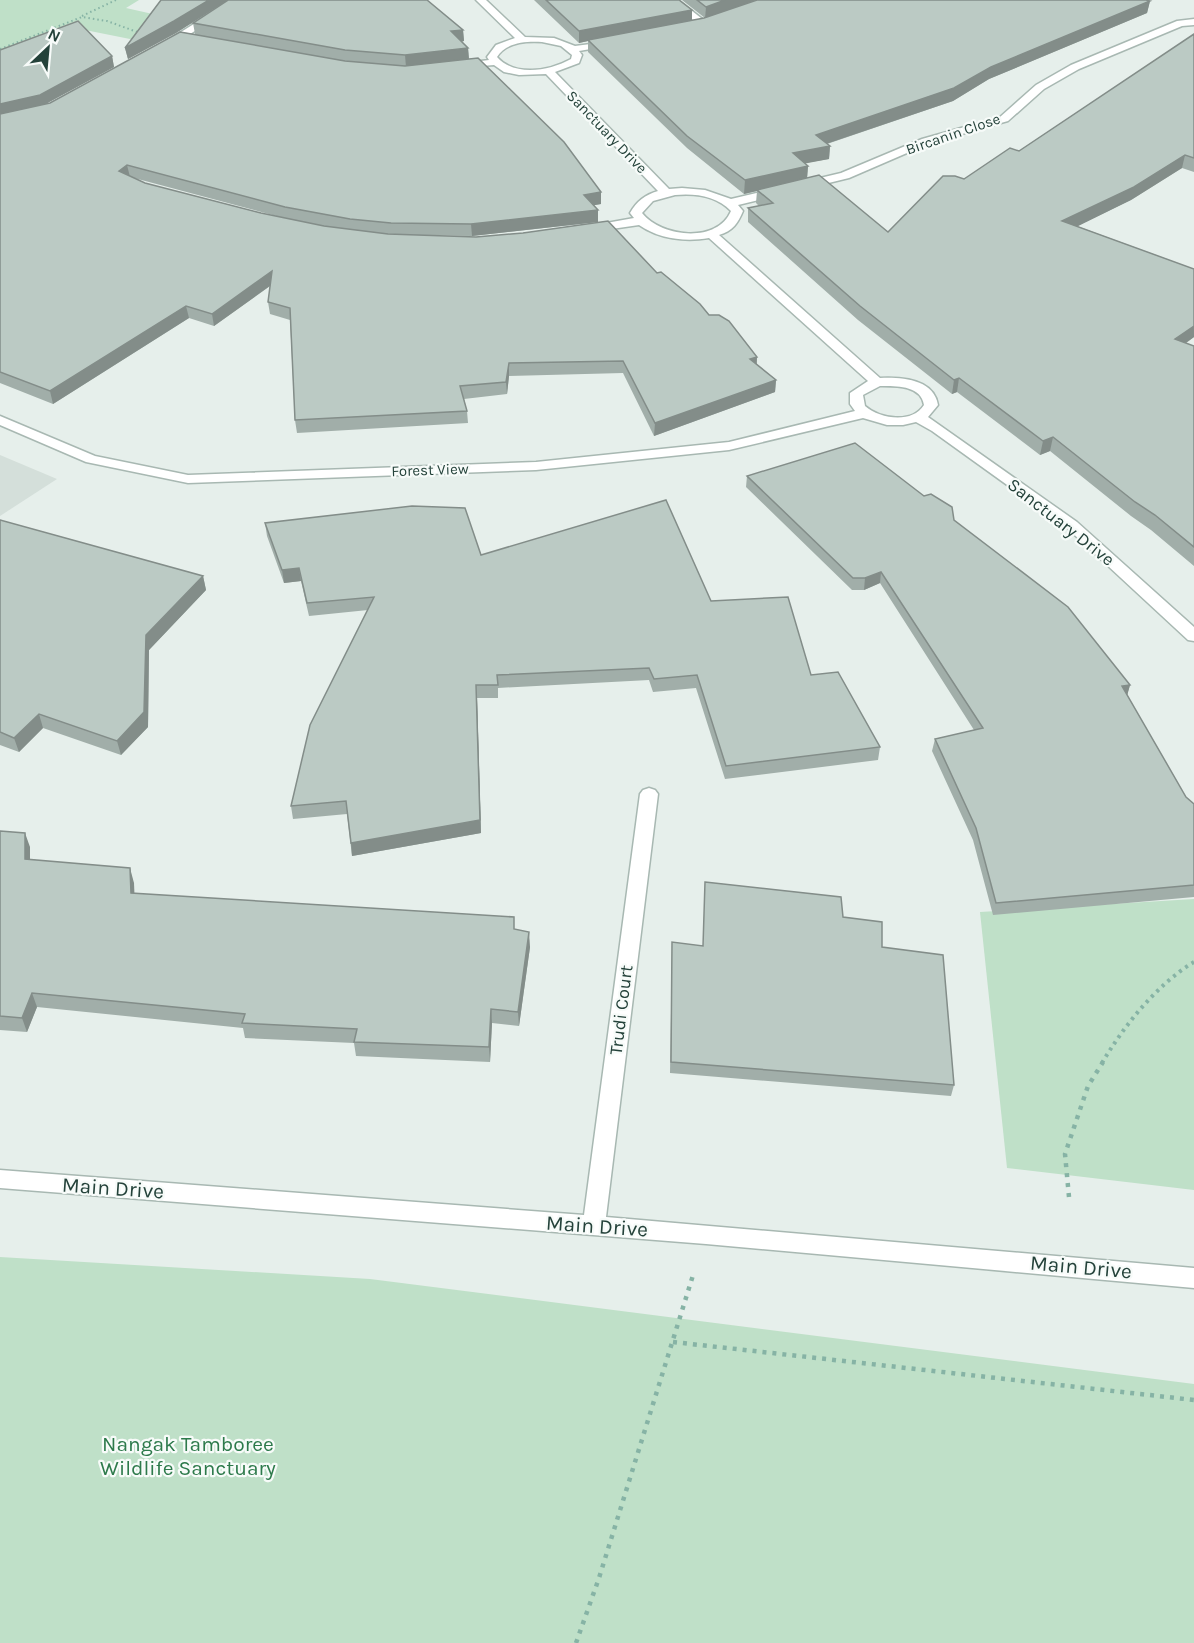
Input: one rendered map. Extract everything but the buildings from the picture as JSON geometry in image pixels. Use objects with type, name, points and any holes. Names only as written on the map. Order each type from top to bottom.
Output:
[{"type":"street","points":[[162,47],[239,0]]},
{"type":"street","points":[[481,0],[523,40]]},
{"type":"street","points":[[672,0],[709,24],[693,28]]},
{"type":"street","name":"Bircanin Close","points":[[731,203],[845,176],[926,141],[1004,119],[1040,87],[1075,67],[1180,23],[1194,22]]},
{"type":"street","points":[[180,37],[199,41]]},
{"type":"street","points":[[495,63],[492,57],[494,51],[501,46],[523,40],[552,40],[575,49],[626,41]]},
{"type":"street","points":[[451,67],[495,63],[519,72],[549,72],[568,66],[575,61],[577,55],[575,49]]},
{"type":"street","name":"Sanctuary Drive","points":[[549,72],[665,192]]},
{"type":"street","points":[[665,192],[699,192],[715,195],[731,203],[737,211],[736,219],[730,226],[711,234],[694,237],[660,233],[646,227],[636,213],[639,205],[648,198],[665,192]]},
{"type":"street","points":[[576,232],[639,220]]},
{"type":"street","points":[[711,234],[877,382]]},
{"type":"street","points":[[877,382],[905,384],[925,393],[930,400],[931,407],[928,413],[919,418],[892,422],[865,413],[858,407],[855,400],[857,393],[877,382]]},
{"type":"street","name":"Forest View","points":[[0,420],[91,459],[188,479],[536,466],[729,446],[865,413]]},
{"type":"street","name":"Sanctuary Drive","points":[[919,418],[937,428],[1072,525],[1194,636]]},
{"type":"street","name":"Trudi Court","points":[[594,1226],[649,794]]},
{"type":"street","name":"Main Drive","points":[[0,1179],[706,1234],[1194,1278]]},
{"type":"path","points":[[0,49],[82,17],[116,0]]},
{"type":"path","points":[[82,17],[107,21]]},
{"type":"path","points":[[1069,1197],[1065,1154],[1088,1086],[1119,1034],[1177,972],[1194,962]]},
{"type":"path","points":[[576,1643],[599,1578],[706,1234]]},
{"type":"path","points":[[673,1342],[1194,1400]]},
{"type":"shaded area","points":[[0,455],[57,479],[0,516]]},
{"type":"green space","points":[[0,0],[139,0],[126,8],[175,19],[135,40],[85,30],[0,61]]},
{"type":"green space","points":[[1194,899],[1194,1190],[1007,1168],[980,912]]},
{"type":"green space","name":"Nangak Tamboree Wildlife Sanctuary","points":[[0,1257],[370,1279],[1194,1384],[1194,1643],[0,1643]]}]
